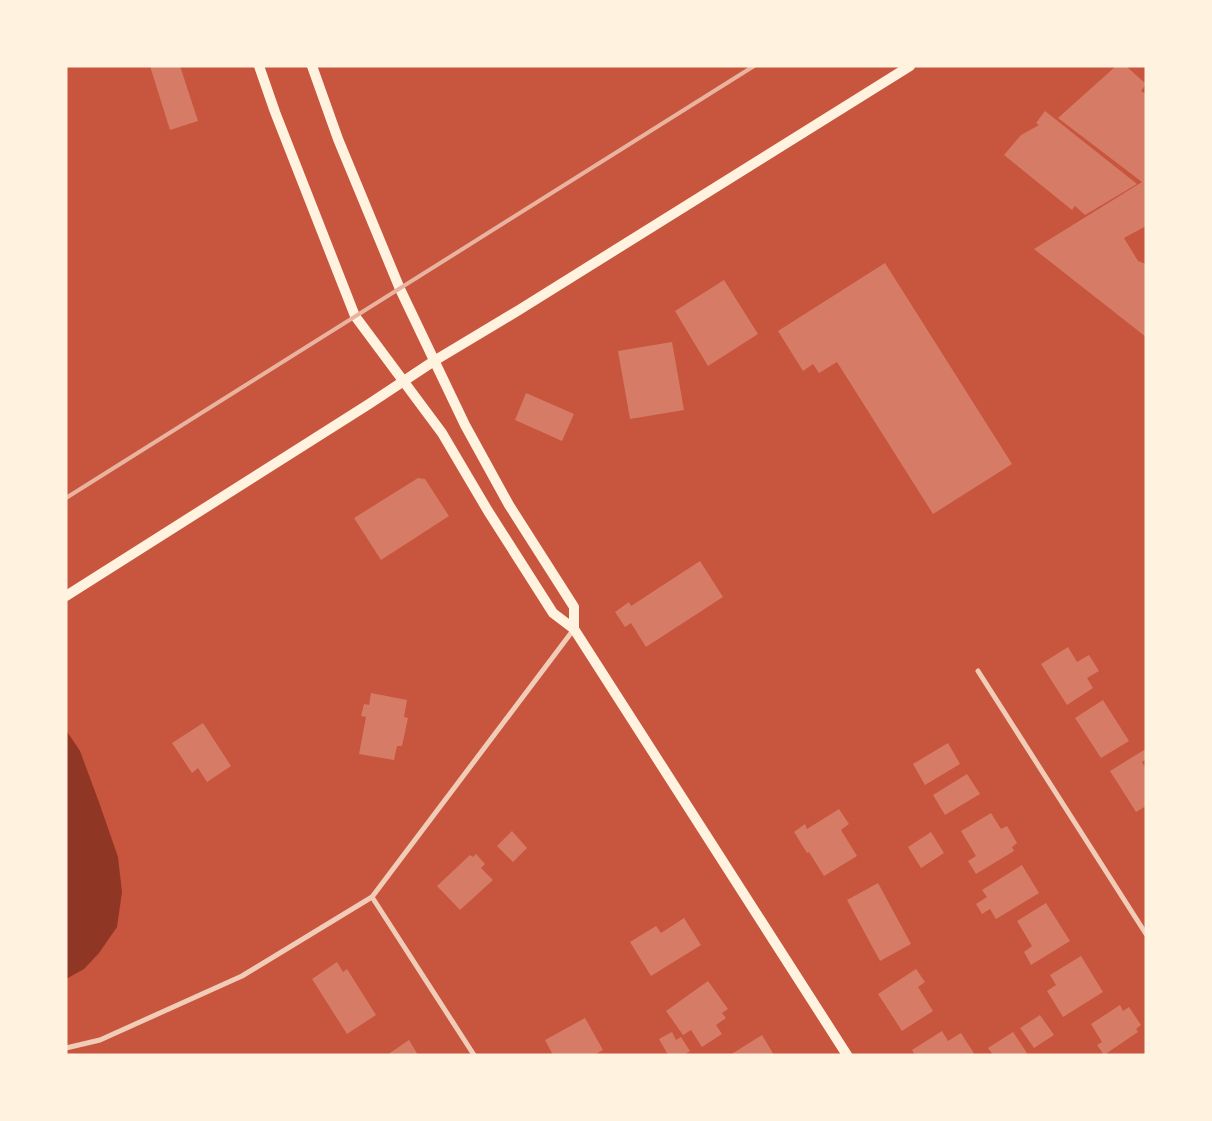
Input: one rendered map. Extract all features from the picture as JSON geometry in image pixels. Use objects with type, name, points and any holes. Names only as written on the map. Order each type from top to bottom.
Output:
[{"type":"main road","points":[[260,66],[281,128],[355,316],[442,433],[488,512],[553,613],[574,629],[847,1055]]},
{"type":"main road","points":[[312,66],[338,139],[400,289],[465,425],[509,505],[574,607],[574,629]]},
{"type":"main road","points":[[66,596],[434,361],[510,316],[910,66]]},
{"type":"street","points":[[66,1048],[100,1040],[242,976],[372,897],[574,629]]},
{"type":"street","points":[[978,671],[1146,934]]},
{"type":"street","points":[[372,897],[474,1055]]},
{"type":"shaded area","points":[[66,730],[80,751],[118,857],[122,892],[117,927],[99,953],[84,969],[66,979]]},
{"type":"building","points":[[150,66],[180,66],[198,121],[170,130]]},
{"type":"building","points":[[1116,66],[1126,66],[1146,84],[1141,91],[1146,94],[1146,226],[1124,238],[1138,261],[1146,264],[1146,337],[1034,249],[1142,182],[1058,118]]},
{"type":"building","points":[[1045,111],[1137,184],[1085,215],[1075,206],[1072,210],[1004,155],[1021,135],[1039,125],[1036,123]]},
{"type":"building","points":[[885,263],[1012,464],[933,514],[837,362],[819,373],[813,364],[803,371],[778,331]]},
{"type":"building","points":[[724,280],[758,334],[708,366],[675,311]]},
{"type":"building","points":[[672,342],[684,410],[630,419],[618,351]]},
{"type":"building","points":[[526,393],[574,414],[562,441],[515,420]]},
{"type":"building","points":[[418,478],[425,479],[449,516],[381,560],[354,518]]},
{"type":"building","points":[[700,561],[723,597],[646,647],[631,623],[625,627],[615,612],[629,602],[631,606]]},
{"type":"building","points":[[1068,647],[1077,662],[1089,655],[1099,671],[1087,678],[1093,688],[1067,705],[1041,664]]},
{"type":"building","points":[[371,693],[407,700],[404,717],[408,718],[402,746],[397,746],[394,760],[359,754],[366,717],[361,716],[364,704],[369,705]]},
{"type":"building","points":[[1103,700],[1129,741],[1101,758],[1075,718]]},
{"type":"building","points":[[203,723],[231,766],[207,782],[198,768],[192,773],[172,743]]},
{"type":"building","points":[[948,743],[960,764],[925,785],[913,764]]},
{"type":"building","points":[[1144,750],[1146,752],[1146,759],[1142,762],[1146,769],[1146,806],[1136,812],[1110,771]]},
{"type":"building","points":[[967,774],[980,794],[945,815],[933,795]]},
{"type":"building","points":[[839,809],[849,824],[841,830],[857,856],[824,876],[794,832],[805,824],[807,829]]},
{"type":"building","points":[[991,813],[1001,829],[1007,826],[1017,843],[1012,847],[1014,851],[976,874],[968,861],[976,856],[961,831]]},
{"type":"building","points":[[512,831],[527,848],[513,862],[497,846]]},
{"type":"building","points":[[931,832],[944,853],[921,868],[908,847]]},
{"type":"building","points":[[476,854],[485,864],[481,868],[493,880],[460,910],[437,886],[470,855],[473,857]]},
{"type":"building","points":[[1022,865],[1039,893],[996,919],[990,909],[982,914],[976,904],[987,897],[982,890]]},
{"type":"building","points":[[878,883],[911,944],[880,961],[847,900]]},
{"type":"building","points":[[1046,903],[1070,941],[1031,965],[1024,952],[1032,946],[1017,921]]},
{"type":"building","points":[[684,918],[701,945],[651,976],[630,942],[656,926],[661,933]]},
{"type":"building","points":[[1081,956],[1103,992],[1063,1017],[1047,991],[1056,985],[1050,975]]},
{"type":"building","points":[[337,962],[343,972],[347,969],[376,1015],[347,1034],[312,979]]},
{"type":"building","points":[[916,969],[925,982],[918,987],[933,1011],[902,1031],[878,994]]},
{"type":"building","points":[[708,981],[728,1009],[722,1013],[726,1018],[716,1025],[722,1034],[702,1047],[691,1030],[683,1035],[666,1011]]},
{"type":"building","points":[[1120,1005],[1123,1011],[1129,1007],[1141,1025],[1136,1029],[1138,1032],[1104,1055],[1097,1045],[1102,1042],[1091,1024]]},
{"type":"building","points":[[1040,1015],[1054,1035],[1034,1048],[1020,1028]]},
{"type":"building","points":[[585,1018],[603,1050],[594,1055],[553,1055],[545,1040]]},
{"type":"building","points":[[942,1031],[948,1041],[961,1033],[975,1055],[915,1055],[912,1050]]},
{"type":"building","points":[[672,1032],[676,1040],[681,1037],[690,1051],[684,1055],[668,1055],[659,1039]]},
{"type":"building","points":[[1013,1032],[1027,1053],[1024,1055],[993,1055],[988,1048]]},
{"type":"building","points":[[762,1035],[774,1055],[730,1055]]},
{"type":"building","points":[[409,1040],[418,1055],[387,1055]]},
{"type":"railway","points":[[66,498],[754,66]]}]
